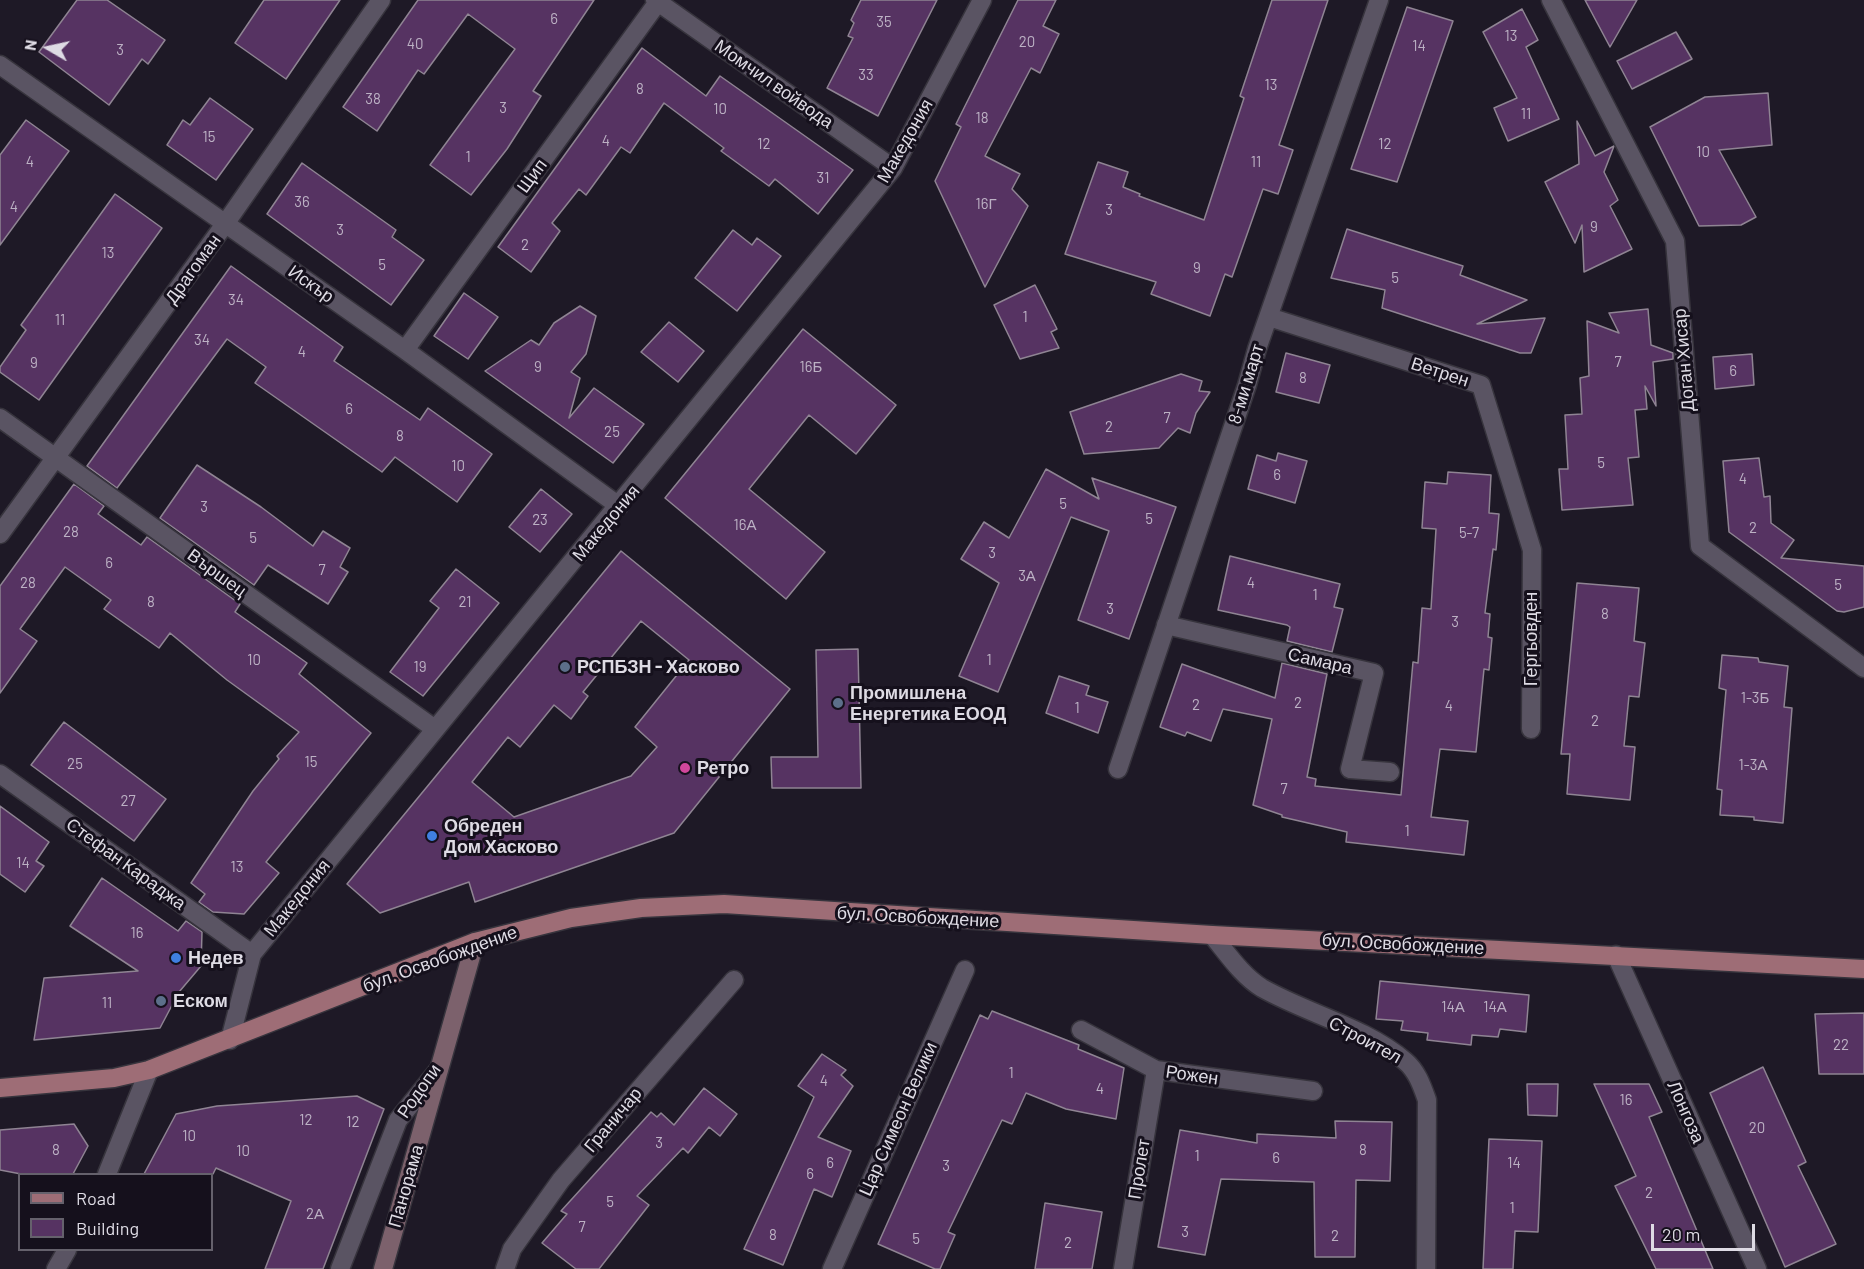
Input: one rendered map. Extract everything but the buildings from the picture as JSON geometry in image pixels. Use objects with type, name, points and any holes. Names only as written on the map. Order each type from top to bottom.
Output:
[{"type":"main road","name":"бул. Освобождение","points":[[0,1088],[114,1078],[149,1070],[475,942],[571,918],[640,908],[724,904],[1212,935],[1864,969]]},
{"type":"street","name":"Драгоман","points":[[0,534],[225,224],[381,0]]},
{"type":"street","name":"Македония","points":[[230,1040],[252,954],[893,168],[982,0]]},
{"type":"street","name":"8-ми март","points":[[1118,769],[1269,317],[1379,0]]},
{"type":"street","name":"Доган Хисар","points":[[1551,0],[1674,241],[1700,546],[1864,668]]},
{"type":"street","name":"Момчил войвода","points":[[657,1],[893,168]]},
{"type":"street","name":"Щип","points":[[405,350],[657,1]]},
{"type":"street","name":"Искър","points":[[0,65],[405,350],[619,506]]},
{"type":"street","name":"Ветрен","points":[[1269,317],[1481,385],[1532,550]]},
{"type":"street","name":"Вършец","points":[[0,418],[435,729]]},
{"type":"street","name":"Гергьовден","points":[[1531,729],[1532,550]]},
{"type":"street","name":"Самара","points":[[1166,625],[1374,673],[1350,769],[1390,772]]},
{"type":"street","name":"Стефан Караджа","points":[[0,774],[252,954]]},
{"type":"street","name":"Строител","points":[[1212,935],[1237,966],[1260,987],[1369,1039],[1406,1061],[1419,1077],[1427,1100],[1426,1269]]},
{"type":"street","name":"Родопи","points":[[340,1269],[398,1120],[439,1069],[475,942]]},
{"type":"street","name":"Лонгоза","points":[[1616,955],[1757,1269]]},
{"type":"street","name":"Цар Симеон Велики","points":[[832,1269],[965,970]]},
{"type":"street","name":"Граничар","points":[[505,1269],[512,1249],[561,1180],[734,980]]},
{"type":"street","name":"Рожен","points":[[1081,1030],[1156,1070],[1313,1091]]},
{"type":"street","name":"Панорама","points":[[383,1269],[439,1069]]},
{"type":"street","points":[[109,1171],[149,1070]]},
{"type":"street","name":"Пролет","points":[[1123,1269],[1156,1070]]},
{"type":"street","points":[[56,1269],[66,1251]]},
{"type":"place","name":"РСПБЗН - Хасково","points":[[565,667]]},
{"type":"place","name":"Промишлена Енергетика ЕООД","points":[[838,703]]},
{"type":"place","name":"Ретро","points":[[685,768]]},
{"type":"place","name":"Обреден Дом Хасково","points":[[432,836]]},
{"type":"place","name":"Недев","points":[[176,958]]},
{"type":"place","name":"Еском","points":[[161,1001]]}]
